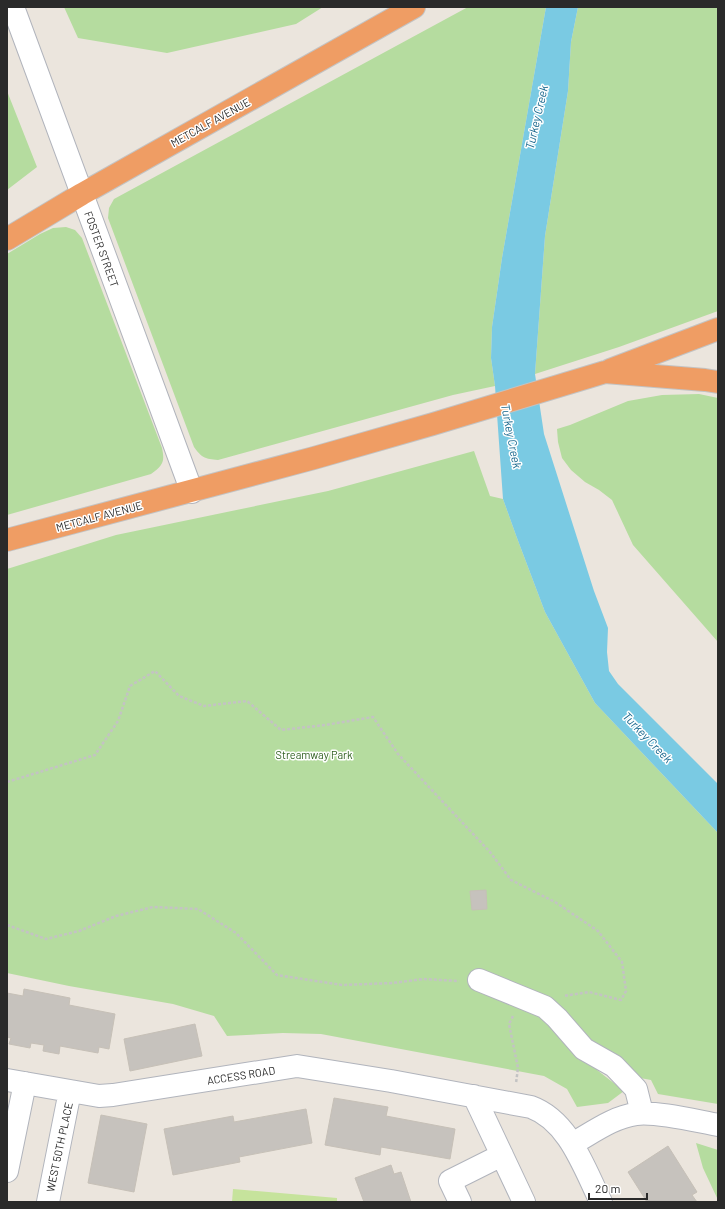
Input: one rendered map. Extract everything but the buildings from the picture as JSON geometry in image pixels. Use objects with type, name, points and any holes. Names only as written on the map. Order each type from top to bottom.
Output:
[{"type":"highway","name":"METCALF AVENUE","points":[[7,239],[82,194],[414,7]]},
{"type":"highway","name":"METCALF AVENUE","points":[[7,540],[192,492],[433,424],[605,372],[718,329]]},
{"type":"highway","points":[[605,372],[718,382]]},
{"type":"street","name":"FOSTER STREET","points":[[13,7],[192,492]]},
{"type":"street","points":[[473,981],[545,1007],[584,1049],[614,1066],[636,1089],[642,1113]]},
{"type":"street","name":"ACCESS ROAD","points":[[16,1082],[99,1096],[120,1095],[297,1066],[531,1107],[546,1114],[560,1127],[572,1144],[601,1202]]},
{"type":"street","points":[[7,1171],[16,1082]]},
{"type":"street","name":"WEST 50TH PLACE","points":[[48,1202],[70,1091]]},
{"type":"street","points":[[474,1096],[524,1202]]},
{"type":"street","points":[[572,1144],[614,1121],[629,1115],[642,1113],[676,1117],[718,1125]]},
{"type":"street","points":[[460,1202],[450,1180],[502,1154]]},
{"type":"path","points":[[7,782],[95,755],[118,721],[130,686],[155,671],[179,696],[204,706],[247,701],[281,730],[326,725],[373,717],[398,754],[490,852],[511,880],[555,902],[598,931],[622,962],[626,991],[622,1000],[589,992],[557,997]]},
{"type":"path","points":[[7,924],[46,939],[79,931],[116,916],[153,907],[198,910],[236,933],[277,975],[342,985],[393,983],[423,979],[473,981]]},
{"type":"path","points":[[509,1024],[518,1068],[514,1104]]},
{"type":"green space","points":[[64,7],[323,7],[296,24],[167,53],[78,38]]},
{"type":"green space","points":[[468,7],[546,7],[502,258],[492,327],[491,358],[495,386],[453,395],[218,460],[204,457],[199,454],[194,447],[108,218],[109,208],[114,199]]},
{"type":"green space","points":[[578,7],[718,7],[718,311],[619,347],[535,374],[545,236],[568,91],[571,42]]},
{"type":"green space","points":[[7,91],[37,167],[7,190]]},
{"type":"green space","points":[[66,227],[75,230],[82,238],[162,448],[163,460],[161,466],[151,474],[7,515],[7,254],[53,228]]},
{"type":"green space","points":[[699,394],[718,398],[718,642],[633,545],[612,500],[585,482],[571,470],[562,458],[558,442],[557,429],[628,401],[662,395]]},
{"type":"green space","name":"Streamway Park","points":[[474,451],[490,496],[503,499],[545,612],[595,703],[718,833],[718,1104],[658,1094],[651,1080],[597,1070],[624,1091],[608,1103],[577,1107],[567,1089],[544,1076],[321,1034],[283,1033],[227,1036],[214,1016],[173,1004],[69,986],[7,973],[7,569],[116,535],[328,491]]},
{"type":"green space","points":[[696,1143],[718,1150],[718,1200],[703,1168]]},
{"type":"green space","points":[[233,1189],[337,1198],[337,1202],[232,1202]]},
{"type":"water","name":"Turkey Creek","points":[[546,7],[578,7],[571,42],[568,91],[545,236],[535,374],[544,434],[594,591],[608,628],[607,652],[609,671],[618,684],[718,784],[718,833],[595,703],[545,612],[503,499],[495,386],[491,358],[492,327],[502,258]]}]
